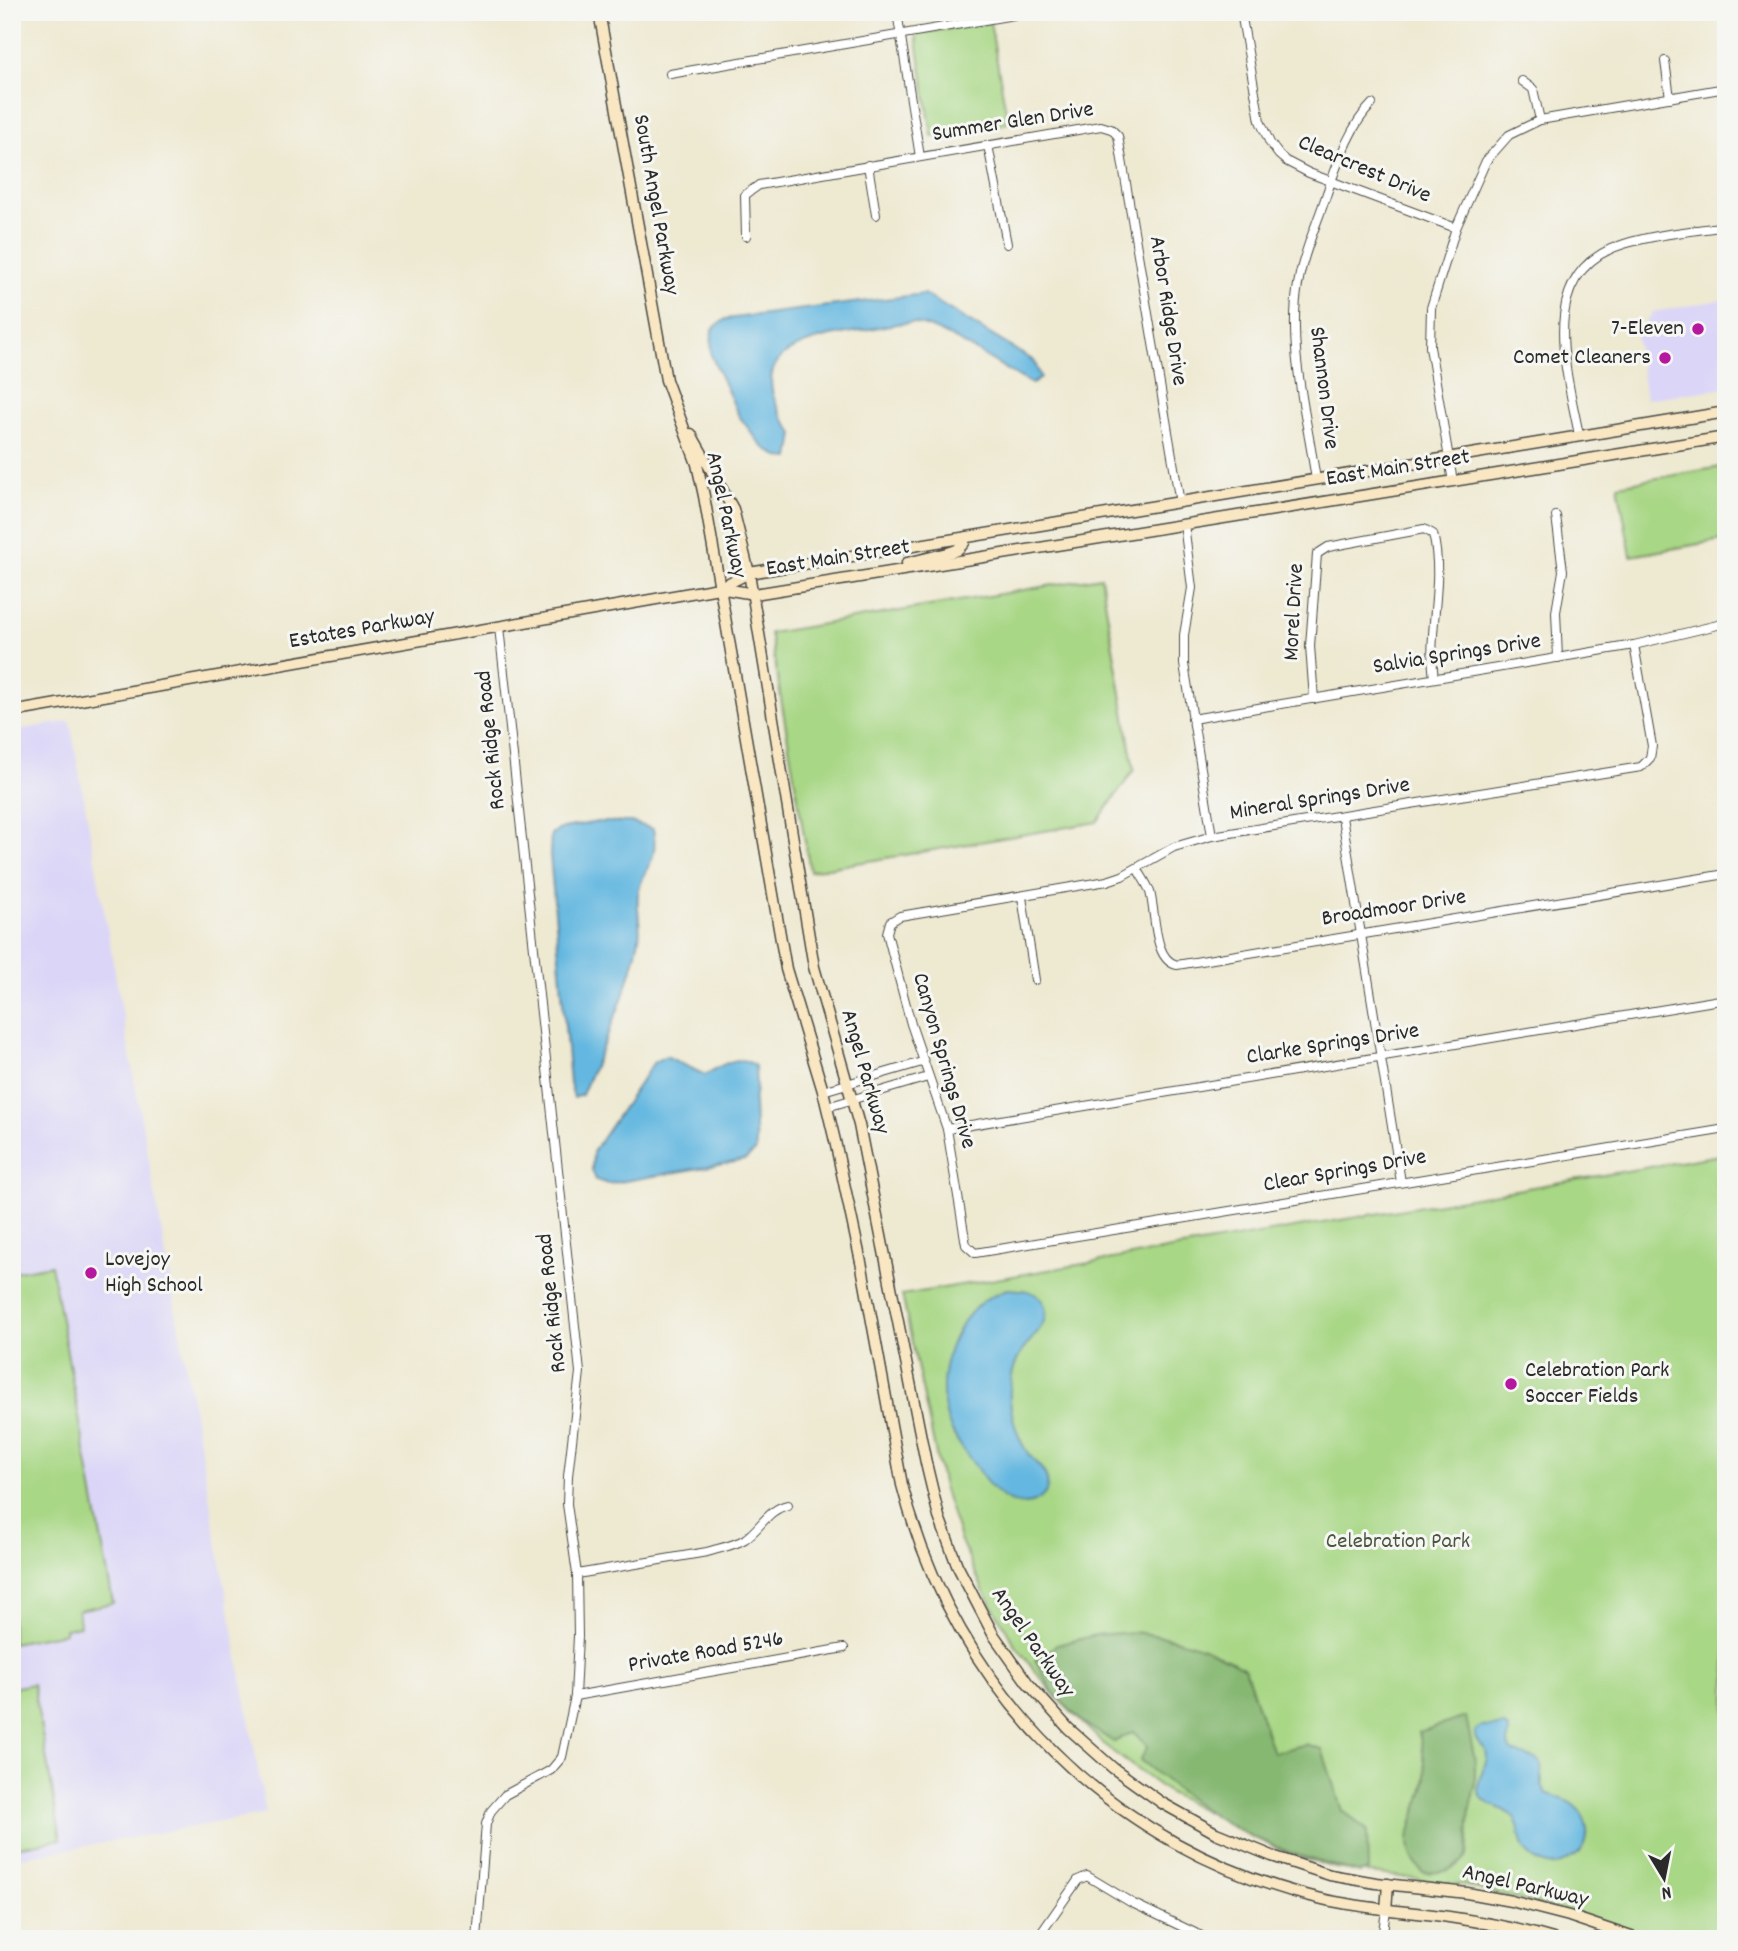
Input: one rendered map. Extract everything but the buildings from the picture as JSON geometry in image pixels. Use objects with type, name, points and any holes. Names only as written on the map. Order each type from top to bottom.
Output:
[{"type":"main road","name":"South Angel Parkway","points":[[599,12],[658,340],[674,404]]},
{"type":"main road","name":"Angel Parkway","points":[[674,404],[733,509],[754,594],[814,967],[848,1084],[874,1195],[934,1498],[957,1565],[993,1634],[1027,1682],[1068,1728],[1113,1768],[1162,1803],[1216,1833],[1272,1856],[1330,1875],[1511,1901],[1569,1916],[1637,1939]]},
{"type":"main road","name":"Angel Parkway","points":[[674,404],[697,464],[786,969],[827,1107],[862,1267],[895,1454],[910,1517],[943,1598],[973,1653],[1009,1704],[1051,1751],[1098,1793],[1150,1828],[1205,1859],[1263,1882],[1323,1900],[1450,1917],[1553,1939]]},
{"type":"main road","name":"East Main Street","points":[[719,588],[749,573],[1726,412]]},
{"type":"main road","name":"East Main Street","points":[[719,588],[754,594],[1726,437]]},
{"type":"main road","points":[[1180,503],[1184,524]]},
{"type":"main road","points":[[878,573],[957,550],[964,543],[964,538]]},
{"type":"main road","name":"Estates Parkway","points":[[12,712],[719,588]]},
{"type":"main road","points":[[1385,1910],[1388,1884]]},
{"type":"street","points":[[897,12],[920,157]]},
{"type":"street","points":[[670,74],[1031,12]]},
{"type":"street","name":"Clearcrest Drive","points":[[1241,12],[1260,121],[1270,144],[1286,161],[1331,182],[1456,228]]},
{"type":"street","points":[[1665,61],[1670,98]]},
{"type":"street","points":[[1522,81],[1533,89],[1540,120]]},
{"type":"street","points":[[1453,482],[1430,347],[1429,325],[1435,289],[1456,228],[1486,160],[1509,135],[1540,120],[1726,88]]},
{"type":"street","name":"Shannon Drive","points":[[1316,480],[1296,354],[1299,278],[1331,182],[1354,127],[1372,104]]},
{"type":"street","name":"Summer Glen Drive","points":[[746,236],[745,195],[759,185],[1101,126],[1111,129]]},
{"type":"street","name":"Arbor Ridge Drive","points":[[1111,129],[1118,136],[1180,503]]},
{"type":"street","points":[[988,145],[1007,244]]},
{"type":"street","points":[[868,165],[876,215]]},
{"type":"street","points":[[1578,435],[1566,362],[1562,316],[1566,297],[1582,270],[1598,256],[1625,243],[1726,226]]},
{"type":"street","points":[[1556,516],[1563,571],[1556,612],[1558,658]]},
{"type":"street","points":[[1184,524],[1192,588],[1182,650],[1212,836]]},
{"type":"street","name":"Morel Drive","points":[[1314,699],[1310,646],[1317,554],[1328,547],[1424,529],[1433,534],[1437,564],[1432,641],[1434,678]]},
{"type":"street","name":"Salvia Springs Drive","points":[[1192,719],[1634,645],[1726,623]]},
{"type":"street","name":"Rock Ridge Road","points":[[477,1939],[486,1824],[491,1811],[505,1795],[551,1770],[562,1757],[575,1696],[578,1636],[577,1574],[568,1504],[580,1373],[499,627]]},
{"type":"street","name":"Mineral Springs Drive","points":[[891,922],[900,916],[1107,881],[1174,847],[1212,836],[1641,767],[1650,758],[1652,746],[1634,645]]},
{"type":"street","points":[[1342,817],[1401,1182]]},
{"type":"street","name":"Broadmoor Drive","points":[[1137,868],[1151,896],[1161,952],[1172,964],[1726,874]]},
{"type":"street","points":[[1021,897],[1035,980]]},
{"type":"street","name":"Canyon Springs Drive","points":[[891,922],[887,933],[891,951],[922,1062],[947,1129],[966,1245],[971,1251]]},
{"type":"street","name":"Clarke Springs Drive","points":[[947,1129],[1726,999]]},
{"type":"street","points":[[823,1091],[922,1062]]},
{"type":"street","points":[[827,1107],[928,1077]]},
{"type":"street","name":"Clear Springs Drive","points":[[971,1251],[979,1254],[1726,1129]]},
{"type":"street","points":[[577,1574],[707,1552],[726,1546],[745,1539],[773,1510],[788,1505]]},
{"type":"street","name":"Private Road 5246","points":[[575,1696],[844,1648]]},
{"type":"street","points":[[1037,1939],[1078,1880],[1084,1877],[1090,1877],[1132,1903],[1208,1939]]},
{"type":"street","points":[[1382,1939],[1385,1910]]},
{"type":"shaded area","points":[[1726,299],[1726,388],[1646,399],[1636,337],[1653,312]]},
{"type":"shaded area","name":"Lovejoy High School","points":[[70,721],[266,1814],[12,1859],[12,731]]},
{"type":"green space","points":[[990,22],[1008,123],[932,136],[916,34]]},
{"type":"green space","points":[[1726,466],[1726,559],[1722,540],[1631,556],[1618,485]]},
{"type":"green space","points":[[1101,577],[1134,770],[1097,822],[810,871],[770,633]]},
{"type":"green space","name":"Celebration Park","points":[[1726,1154],[1726,1939],[1653,1939],[1617,1925],[1467,1886],[1335,1868],[1292,1856],[1169,1793],[1108,1748],[1055,1696],[1016,1646],[983,1590],[960,1539],[943,1487],[902,1295]]},
{"type":"green space","points":[[51,1265],[113,1603],[78,1610],[80,1626],[65,1629],[65,1633],[12,1643],[12,1272]]},
{"type":"green space","points":[[1134,1632],[1191,1644],[1245,1668],[1273,1753],[1305,1744],[1322,1749],[1342,1811],[1367,1830],[1368,1870],[1360,1873],[1285,1850],[1256,1839],[1215,1816],[1140,1760],[1148,1747],[1133,1732],[1114,1742],[1081,1721],[1054,1694],[1035,1660],[1057,1645],[1095,1635]]},
{"type":"green space","points":[[33,1684],[61,1839],[12,1848],[12,1688]]},
{"type":"green space","points":[[1466,1717],[1475,1761],[1467,1856],[1447,1870],[1422,1872],[1413,1860],[1409,1848],[1409,1836],[1426,1775],[1419,1732]]},
{"type":"water","points":[[924,294],[1034,361],[1041,378],[1032,384],[955,339],[913,323],[835,335],[794,348],[781,358],[773,371],[771,388],[778,408],[794,434],[790,458],[779,457],[762,446],[739,416],[711,355],[712,329],[726,319]]},
{"type":"water","points":[[598,822],[631,822],[653,829],[654,851],[638,895],[640,933],[629,979],[582,1095],[574,1098],[570,1083],[550,855],[551,834],[563,828]]},
{"type":"water","points":[[666,1056],[705,1075],[736,1060],[755,1066],[756,1150],[745,1160],[735,1162],[608,1184],[596,1180],[592,1170],[593,1152],[654,1062]]},
{"type":"water","points":[[1007,1289],[1023,1290],[1037,1295],[1046,1311],[1042,1325],[1018,1358],[1011,1384],[1011,1407],[1019,1435],[1025,1449],[1047,1480],[1047,1490],[1042,1497],[1025,1504],[1002,1497],[985,1480],[960,1446],[948,1422],[944,1406],[944,1372],[953,1341],[961,1326],[983,1301]]},
{"type":"water","points":[[1505,1726],[1509,1731],[1509,1748],[1512,1752],[1541,1763],[1542,1785],[1546,1793],[1573,1805],[1585,1821],[1587,1833],[1583,1848],[1561,1864],[1544,1864],[1528,1854],[1514,1818],[1486,1802],[1480,1795],[1479,1782],[1487,1754],[1476,1739],[1475,1731],[1481,1727]]},
{"type":"place","name":"7-Eleven","points":[[1698,329]]},
{"type":"place","name":"Comet Cleaners","points":[[1665,358]]},
{"type":"place","name":"Lovejoy High School","points":[[91,1273]]},
{"type":"place","name":"Celebration Park Soccer Fields","points":[[1511,1384]]}]
